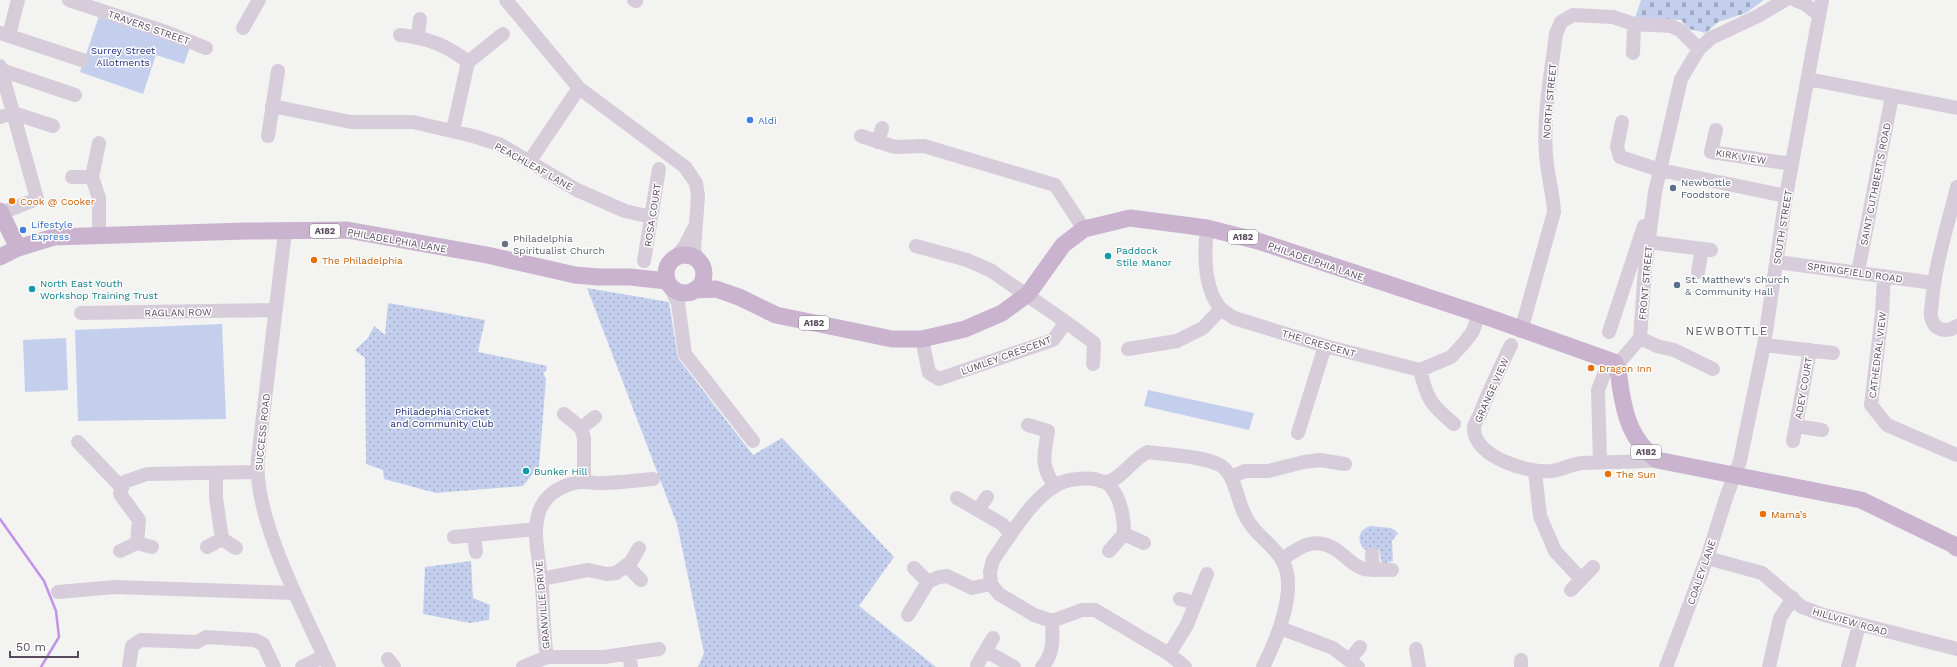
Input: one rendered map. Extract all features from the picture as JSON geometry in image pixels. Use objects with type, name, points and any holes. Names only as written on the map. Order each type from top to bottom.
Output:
[{"type":"main road","points":[[0,212],[18,248]]},
{"type":"main road","name":"PHILADELPHIA LANE","points":[[670,272],[679,292],[716,288],[739,297],[776,315],[892,339],[922,339],[965,329],[996,316],[1028,294],[1063,245],[1084,229],[1130,218],[1206,228],[1258,241],[1479,314],[1615,364]]},
{"type":"main road","name":"PHILADELPHIA LANE","points":[[18,248],[54,237],[246,231],[285,232],[348,230],[487,256],[575,275],[598,277],[630,277],[670,272],[687,255],[739,297]]},
{"type":"main road","name":"A182","points":[[0,257],[18,248]]},
{"type":"main road","points":[[692,291],[702,282],[703,277],[700,264]]},
{"type":"main road","name":"A182","points":[[1615,364],[1632,434],[1644,450],[1657,460],[1861,500],[1955,544]]},
{"type":"street","points":[[18,0],[5,34],[82,60]]},
{"type":"street","name":"TRAVERS STREET","points":[[69,0],[166,32],[206,48]]},
{"type":"street","points":[[243,28],[259,0]]},
{"type":"street","points":[[506,0],[579,88],[684,167],[696,183],[698,196],[694,250],[700,264]]},
{"type":"street","points":[[1699,49],[1720,32],[1758,16],[1785,0]]},
{"type":"street","points":[[1795,0],[1805,4],[1819,15]]},
{"type":"street","name":"SOUTH STREET","points":[[1735,476],[1740,461],[1764,346],[1786,196],[1822,0]]},
{"type":"street","name":"NORTH STREET","points":[[1521,330],[1554,212],[1554,196],[1546,155],[1545,127],[1556,34],[1561,22],[1573,14],[1613,17],[1634,24],[1671,26],[1680,30],[1699,49]]},
{"type":"street","points":[[418,36],[420,19]]},
{"type":"street","points":[[1633,53],[1634,24]]},
{"type":"street","points":[[453,130],[468,62],[503,34]]},
{"type":"street","points":[[400,35],[418,36],[433,41],[454,52],[468,62]]},
{"type":"street","name":"FRONT STREET","points":[[1640,338],[1648,242],[1655,192],[1681,79],[1699,49]]},
{"type":"street","points":[[0,212],[37,199],[6,115],[1,68],[75,95]]},
{"type":"street","points":[[268,136],[278,71]]},
{"type":"street","points":[[1808,79],[1957,108]]},
{"type":"street","points":[[529,162],[579,88]]},
{"type":"street","name":"SAINT CUTHBERT'S ROAD","points":[[1858,272],[1892,96]]},
{"type":"street","name":"PEACHLEAF LANE","points":[[272,106],[351,122],[413,122],[453,130],[501,145],[577,190],[625,211],[650,217]]},
{"type":"street","points":[[6,115],[53,126]]},
{"type":"street","points":[[1622,122],[1617,147],[1620,156],[1660,170],[1786,196]]},
{"type":"street","points":[[878,142],[882,128]]},
{"type":"street","name":"KIRK VIEW","points":[[1716,130],[1711,152],[1792,164]]},
{"type":"street","points":[[861,136],[895,147],[924,146],[1055,185],[1084,229]]},
{"type":"street","points":[[99,143],[92,177],[99,198],[99,236]]},
{"type":"street","name":"ROSA COURT","points":[[644,261],[650,217],[659,170]]},
{"type":"street","points":[[72,177],[92,177]]},
{"type":"street","points":[[1957,187],[1934,283],[1931,317],[1937,327],[1943,330],[1950,331],[1957,326]]},
{"type":"street","name":"FRONT STREET","points":[[1609,332],[1655,192]]},
{"type":"street","points":[[695,226],[670,272],[678,303],[685,354],[753,441]]},
{"type":"street","name":"THE CRESCENT","points":[[1206,228],[1204,248],[1209,289],[1221,309],[1234,318],[1325,346],[1420,370]]},
{"type":"street","name":"SUCCESS ROAD","points":[[285,232],[257,472],[262,502],[269,523],[295,593],[327,662]]},
{"type":"street","points":[[1648,242],[1706,250],[1698,272]]},
{"type":"street","points":[[916,246],[967,260],[990,270],[1028,294],[1094,343],[1093,364]]},
{"type":"street","name":"SPRINGFIELD ROAD","points":[[1777,262],[1934,283]]},
{"type":"street","name":"CATHEDRAL VIEW","points":[[1884,276],[1882,313],[1871,405],[1887,426],[1957,455]]},
{"type":"street","points":[[682,326],[685,307],[692,291]]},
{"type":"street","points":[[1128,349],[1177,341],[1203,328],[1221,309]]},
{"type":"street","name":"RAGLAN ROW","points":[[81,313],[276,310]]},
{"type":"street","points":[[1454,424],[1435,408],[1426,392],[1420,370],[1451,357],[1473,331],[1479,314]]},
{"type":"street","name":"LUMLEY CRESCENT","points":[[922,339],[929,373],[939,379],[1053,340],[1066,322]]},
{"type":"street","points":[[1600,462],[1598,390],[1605,372],[1615,364],[1640,338],[1657,346],[1674,350],[1713,369]]},
{"type":"street","name":"GRANGE VIEW","points":[[1511,345],[1488,393],[1474,428],[1478,442],[1492,455],[1508,463],[1535,472],[1554,471],[1572,465],[1600,462],[1635,463],[1657,460]]},
{"type":"street","points":[[1298,433],[1325,346]]},
{"type":"street","name":"ADEY COURT","points":[[1764,346],[1833,353]]},
{"type":"street","name":"ADEY COURT","points":[[1793,441],[1810,350]]},
{"type":"street","points":[[564,414],[581,428],[585,452],[584,481]]},
{"type":"street","points":[[581,428],[595,417]]},
{"type":"street","points":[[1028,425],[1052,427],[1044,454],[1046,474],[1055,486]]},
{"type":"street","name":"ADEY COURT","points":[[1796,426],[1822,430]]},
{"type":"street","points":[[78,442],[122,488]]},
{"type":"street","points":[[1106,482],[1120,475],[1140,455],[1148,452],[1206,460],[1221,466],[1231,477],[1244,515],[1256,532],[1282,560],[1288,578],[1288,597],[1280,628],[1263,667]]},
{"type":"street","points":[[1231,477],[1245,471],[1268,471],[1304,462],[1320,460],[1345,464]]},
{"type":"street","points":[[137,543],[139,520],[120,494],[124,482],[147,474],[216,474],[257,472]]},
{"type":"street","points":[[1535,472],[1540,516],[1555,551],[1582,579]]},
{"type":"street","points":[[216,474],[216,498],[222,539],[236,548]]},
{"type":"street","name":"COALEY LANE","points":[[1666,667],[1707,558],[1727,495],[1735,476]]},
{"type":"street","name":"GRANVILLE DRIVE","points":[[547,657],[543,633],[541,579],[535,529],[538,514],[552,495],[572,483],[584,481],[602,484],[653,479]]},
{"type":"street","points":[[1109,551],[1124,534],[1124,514],[1114,488],[1106,482],[1093,479],[1069,480],[1055,486],[1041,496],[1011,534],[993,560],[990,572],[991,584],[999,594],[1028,612],[1052,621],[1082,610],[1095,610],[1169,654],[1185,667]]},
{"type":"street","points":[[978,510],[987,497]]},
{"type":"street","points":[[957,498],[1002,524],[1011,534]]},
{"type":"street","points":[[454,537],[535,529]]},
{"type":"street","points":[[1124,534],[1144,543]]},
{"type":"street","points":[[474,535],[476,552]]},
{"type":"street","points":[[207,547],[222,539]]},
{"type":"street","points":[[1282,560],[1297,548],[1317,542],[1336,549],[1351,562],[1363,569],[1392,570]]},
{"type":"street","points":[[120,551],[137,543],[152,547]]},
{"type":"street","points":[[541,579],[588,570],[607,574],[616,573],[627,566],[639,548]]},
{"type":"street","points":[[1372,554],[1372,569]]},
{"type":"street","name":"HILLVIEW ROAD","points":[[1707,558],[1762,574],[1793,598],[1802,607],[1824,615],[1859,625],[1957,648]]},
{"type":"street","points":[[627,566],[641,580]]},
{"type":"street","points":[[1571,590],[1593,567]]},
{"type":"street","points":[[914,568],[928,582]]},
{"type":"street","points":[[1169,654],[1187,625],[1207,574]]},
{"type":"street","points":[[908,615],[928,582],[939,577],[947,576],[972,588],[991,584]]},
{"type":"street","points":[[58,592],[114,587],[295,593]]},
{"type":"street","points":[[1769,667],[1780,618],[1793,598]]},
{"type":"street","points":[[1180,599],[1196,603]]},
{"type":"street","points":[[1042,667],[1049,659],[1053,642],[1052,621]]},
{"type":"street","points":[[1848,667],[1859,625]]},
{"type":"street","points":[[1280,628],[1322,643],[1354,663],[1360,647]]},
{"type":"street","points":[[129,667],[132,646],[141,640],[197,642],[206,637],[254,640],[263,644],[274,667]]},
{"type":"street","points":[[977,665],[994,638]]},
{"type":"street","points":[[523,667],[547,657],[604,657],[630,660],[659,649]]},
{"type":"street","points":[[1416,650],[1419,667]]},
{"type":"street","points":[[986,651],[1014,667]]},
{"type":"street","points":[[302,667],[327,662]]},
{"type":"green space","points":[[1641,0],[1764,0],[1746,13],[1718,22],[1706,33],[1689,29],[1681,20],[1635,18]]},
{"type":"green space","name":"Surrey Street Allotments","points":[[99,16],[190,47],[184,64],[156,55],[143,94],[80,72]]},
{"type":"green space","points":[[587,288],[669,302],[678,358],[753,455],[782,438],[894,557],[859,606],[936,667],[698,667],[704,653],[677,524]]},
{"type":"green space","name":"Philadephia Cricket and Community Club","points":[[388,303],[485,320],[478,352],[547,366],[546,371],[543,373],[546,379],[539,466],[523,486],[436,493],[384,479],[383,470],[366,464],[365,358],[355,350],[368,338],[374,326],[385,335]]},
{"type":"green space","points":[[222,324],[226,419],[78,421],[75,330]]},
{"type":"green space","points":[[66,338],[68,390],[25,392],[23,340]]},
{"type":"green space","points":[[1148,390],[1254,413],[1249,430],[1144,406]]},
{"type":"green space","points":[[1370,526],[1391,528],[1398,533],[1392,541],[1393,561],[1382,564],[1379,550],[1365,550],[1362,547],[1359,540],[1361,533]]},
{"type":"green space","points":[[471,561],[473,598],[490,605],[489,620],[470,623],[423,614],[425,567]]},
{"type":"waterway","points":[[0,519],[44,581],[56,611],[59,637],[41,667]]},
{"type":"place","name":"Aldi","points":[[750,120]]},
{"type":"place","name":"Newbottle Foodstore","points":[[1673,188]]},
{"type":"place","name":"Cook @ Cooker","points":[[12,201]]},
{"type":"place","name":"Lifestyle Express","points":[[23,230]]},
{"type":"place","name":"Philadelphia Spiritualist Church","points":[[505,244]]},
{"type":"place","name":"Paddock Stile Manor","points":[[1108,256]]},
{"type":"place","name":"The Philadelphia","points":[[314,260]]},
{"type":"place","name":"St. Matthew's Church & Community Hall","points":[[1677,285]]},
{"type":"place","name":"North East Youth Workshop Training Trust","points":[[32,289]]},
{"type":"place","name":"Dragon Inn","points":[[1591,368]]},
{"type":"place","name":"Bunker Hill","points":[[526,471]]},
{"type":"place","name":"The Sun","points":[[1608,474]]},
{"type":"place","name":"Mama’s","points":[[1763,514]]},
{"type":"district","name":"NEWBOTTLE","points":[[1727,331]]}]
